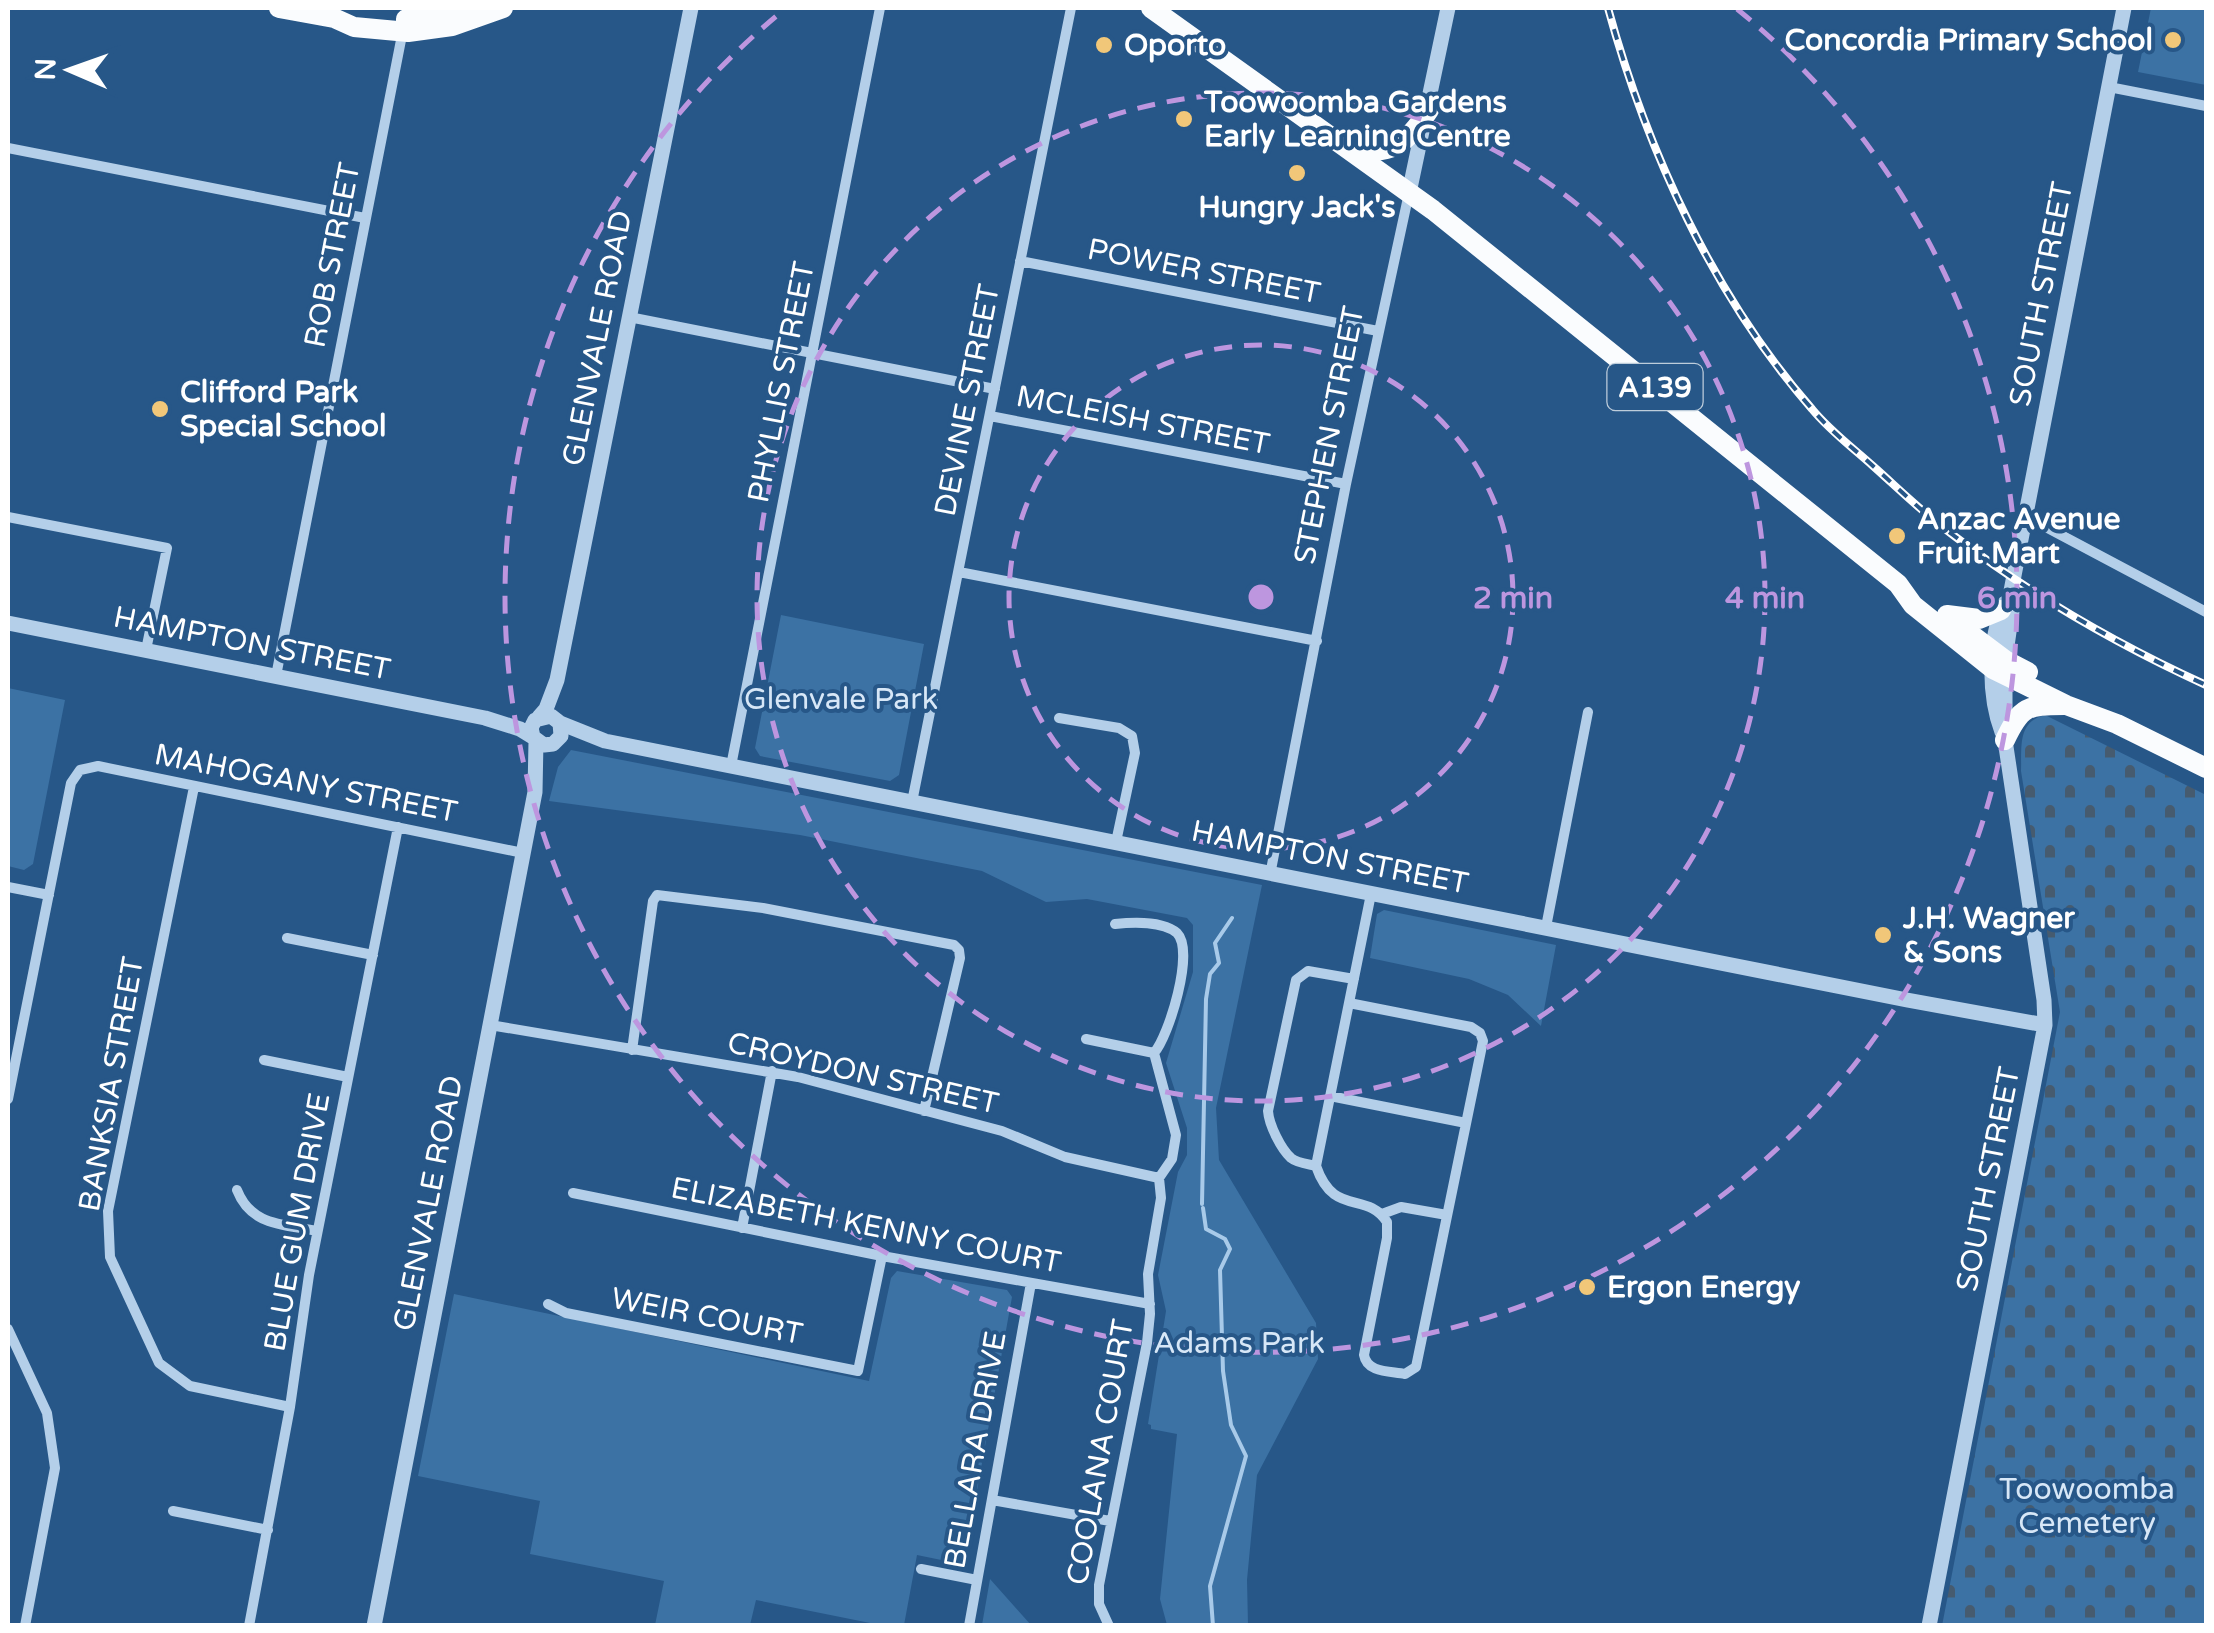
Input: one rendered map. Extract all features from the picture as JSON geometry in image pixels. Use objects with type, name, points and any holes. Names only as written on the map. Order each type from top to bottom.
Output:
[{"type":"highway","points":[[279,8],[403,26],[452,26],[502,8]]},
{"type":"highway","points":[[403,26],[462,8]]},
{"type":"highway","name":"A139","points":[[1151,8],[1541,294],[1898,584],[1914,605],[2066,705],[2117,724],[2206,768]]},
{"type":"highway","points":[[1328,135],[1355,147],[1380,151],[1413,134],[1428,110]]},
{"type":"highway","name":"A139","points":[[1898,584],[1918,592],[1946,614],[1999,664],[2079,698],[2117,724]]},
{"type":"highway","points":[[1946,614],[1980,620],[2006,600]]},
{"type":"highway","points":[[2006,740],[2022,710],[2066,705]]},
{"type":"street","name":"GLENVALE ROAD","points":[[537,718],[546,709],[557,680],[690,8]]},
{"type":"street","name":"PHYLLIS STREET","points":[[731,766],[880,8]]},
{"type":"street","name":"DEVINE STREET","points":[[912,802],[1070,8]]},
{"type":"street","name":"STEPHEN STREET","points":[[1270,874],[1346,484],[1448,8]]},
{"type":"street","name":"SOUTH STREET","points":[[1930,1626],[2044,1024],[1999,664],[2006,600],[2124,8]]},
{"type":"street","name":"ROB STREET","points":[[276,676],[403,26]]},
{"type":"street","points":[[2109,88],[2206,106]]},
{"type":"street","points":[[8,148],[365,218]]},
{"type":"street","name":"POWER STREET","points":[[1020,260],[1378,331]]},
{"type":"street","points":[[630,317],[995,389]]},
{"type":"street","name":"MCLEISH STREET","points":[[990,416],[1346,484]]},
{"type":"street","points":[[8,517],[167,548],[146,650]]},
{"type":"street","points":[[2024,522],[2044,526],[2206,612]]},
{"type":"street","points":[[959,572],[1317,641]]},
{"type":"street","name":"HAMPTON STREET","points":[[8,623],[485,718],[537,718]]},
{"type":"street","name":"GLENVALE ROAD","points":[[557,680],[559,722]]},
{"type":"street","points":[[1546,927],[1588,712]]},
{"type":"street","points":[[547,715],[559,722],[562,732],[554,743],[544,746],[534,739],[532,728],[537,718],[547,715]]},
{"type":"street","name":"HAMPTON STREET","points":[[485,718],[534,739]]},
{"type":"street","points":[[1059,718],[1120,728],[1132,736],[1135,753],[1116,842]]},
{"type":"street","name":"HAMPTON STREET","points":[[559,722],[605,742]]},
{"type":"street","name":"GLENVALE ROAD","points":[[534,739],[535,792]]},
{"type":"street","name":"HAMPTON STREET","points":[[554,743],[605,742],[1926,1004],[2044,1024]]},
{"type":"street","name":"GLENVALE ROAD","points":[[374,1626],[535,792],[554,743]]},
{"type":"street","name":"MAHOGANY STREET","points":[[49,895],[71,782],[80,770],[98,766],[523,853]]},
{"type":"street","name":"BANKSIA STREET","points":[[194,787],[108,1211],[110,1257],[160,1363],[190,1386],[290,1407]]},
{"type":"street","name":"BLUE GUM DRIVE","points":[[249,1626],[290,1407],[317,1232],[398,827]]},
{"type":"street","points":[[8,887],[49,895],[8,1099]]},
{"type":"street","points":[[1349,1004],[1472,1027],[1480,1033],[1482,1041],[1416,1367],[1405,1374],[1371,1368],[1364,1355],[1388,1238],[1387,1222],[1371,1207],[1335,1197],[1326,1190],[1316,1166],[1371,894]]},
{"type":"street","points":[[632,1050],[657,895],[763,908],[954,945],[960,950],[960,958],[924,1111]]},
{"type":"street","points":[[1086,1039],[1154,1053],[1165,1035],[1184,968],[1182,939],[1173,930],[1137,922],[1116,924]]},
{"type":"street","points":[[287,938],[372,955]]},
{"type":"street","points":[[1316,1166],[1294,1161],[1288,1155],[1268,1118],[1272,1092],[1296,980],[1308,971],[1354,979]]},
{"type":"street","name":"CROYDON STREET","points":[[490,1025],[772,1071],[1002,1131],[1065,1157],[1160,1178]]},
{"type":"street","name":"COOLANA COURT","points":[[1109,1626],[1099,1604],[1099,1586],[1146,1343],[1148,1274],[1161,1198],[1160,1178],[1172,1159],[1176,1135],[1154,1053]]},
{"type":"street","points":[[264,1060],[348,1077]]},
{"type":"street","points":[[742,1228],[772,1071]]},
{"type":"street","points":[[1330,1096],[1466,1123]]},
{"type":"street","points":[[236,1190],[244,1208],[256,1218],[317,1232]]},
{"type":"street","name":"ELIZABETH KENNY COURT","points":[[572,1194],[1150,1304]]},
{"type":"street","points":[[1382,1214],[1401,1207],[1447,1215]]},
{"type":"street","name":"WEIR COURT","points":[[548,1304],[566,1313],[858,1371],[882,1256]]},
{"type":"street","name":"BELLARA DRIVE","points":[[969,1626],[1030,1283]]},
{"type":"street","points":[[8,1329],[47,1413],[54,1468],[26,1626]]},
{"type":"street","points":[[992,1500],[1110,1521]]},
{"type":"street","points":[[173,1511],[268,1530]]},
{"type":"street","points":[[921,1569],[977,1580]]},
{"type":"green space","name":"Concordia Primary School","points":[[2151,8],[2206,8],[2206,85],[2138,72]]},
{"type":"green space","name":"Glenvale Park","points":[[781,615],[924,644],[899,775],[890,781],[760,756],[755,748]]},
{"type":"green space","points":[[8,688],[65,700],[33,864],[24,870],[8,866]]},
{"type":"green space","name":"Toowoomba Cemetery","points":[[2045,715],[2206,795],[2206,1625],[1942,1626],[2060,1012],[2021,771],[2025,729]]},
{"type":"green space","name":"Adams Park","points":[[571,750],[1262,885],[1216,1108],[1219,1160],[1316,1323],[1318,1359],[1257,1475],[1247,1580],[1248,1625],[1167,1625],[1160,1599],[1177,1434],[1151,1429],[1148,1424],[1166,1311],[1158,1275],[1178,1172],[1187,1155],[1187,1128],[1166,1063],[1193,972],[1193,925],[1187,918],[1087,899],[1046,902],[982,871],[800,835],[549,801],[558,767]]},
{"type":"green space","points":[[1384,910],[1556,945],[1541,1026],[1508,995],[1469,979],[1370,958],[1377,914]]},
{"type":"green space","points":[[897,1271],[1007,1290],[1012,1297],[965,1557],[956,1563],[917,1555],[904,1625],[880,1625],[756,1600],[750,1625],[655,1625],[664,1581],[530,1554],[540,1501],[418,1476],[454,1294],[869,1381],[891,1278]]},
{"type":"green space","points":[[990,1579],[1031,1625],[982,1625]]},
{"type":"waterway","points":[[1202,1204],[1206,999],[1210,974],[1219,963],[1215,943],[1232,918]]},
{"type":"waterway","points":[[1203,1208],[1206,1229],[1225,1239],[1230,1249],[1220,1270],[1223,1371],[1231,1425],[1246,1456],[1210,1586],[1213,1626]]},
{"type":"railway","points":[[1608,8],[1643,115],[1688,220],[1744,319],[1819,417],[1922,510],[1982,557],[2075,617],[2206,685]]},
{"type":"place","name":"Concordia Primary School","points":[[2173,40]]},
{"type":"place","name":"Oporto","points":[[1104,45]]},
{"type":"place","name":"Toowoomba Gardens Early Learning Centre","points":[[1184,119]]},
{"type":"place","name":"Hungry Jack's","points":[[1297,173]]},
{"type":"place","name":"Clifford Park Special School","points":[[160,409]]},
{"type":"place","name":"Anzac Avenue Fruit Mart","points":[[1897,536]]},
{"type":"place","name":"J.H. Wagner & Sons","points":[[1883,935]]},
{"type":"place","name":"Ergon Energy","points":[[1587,1287]]}]
